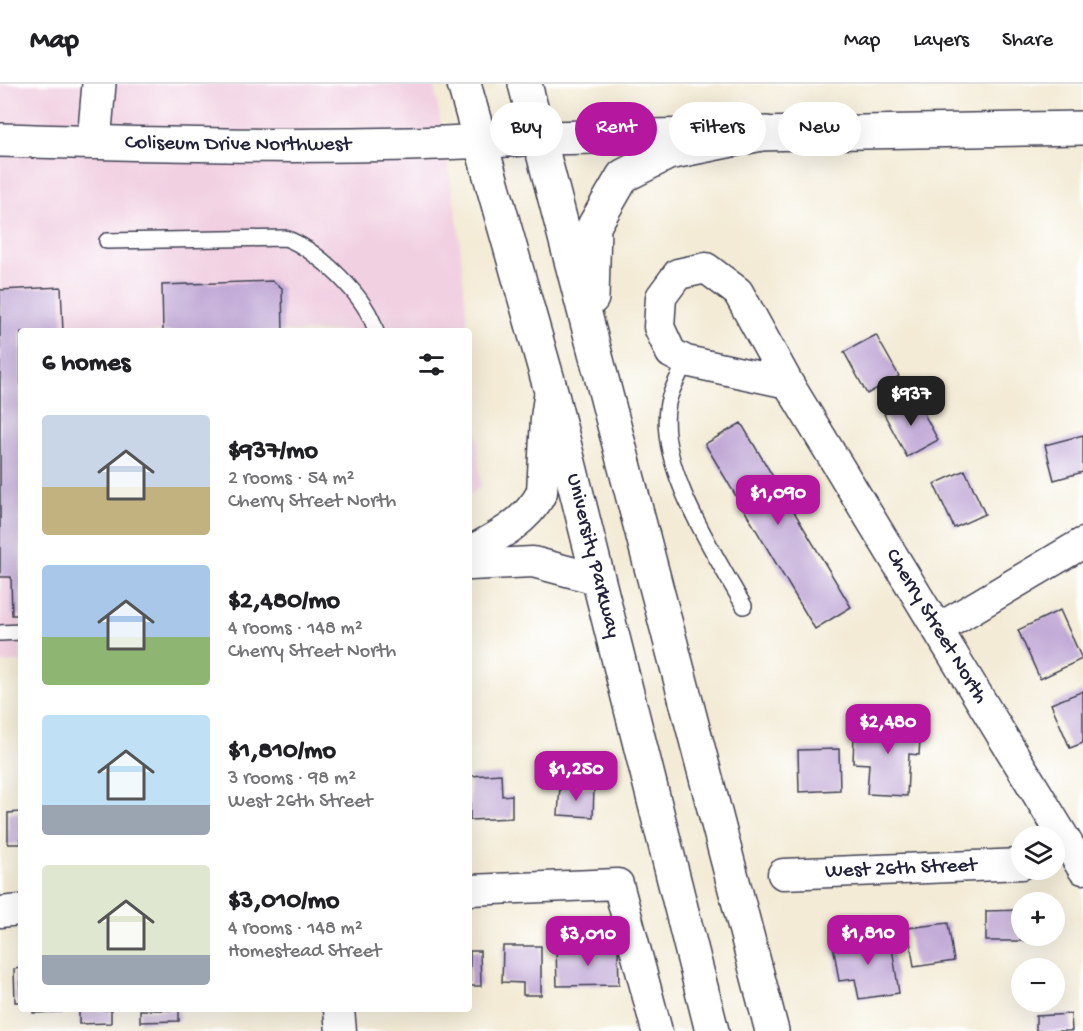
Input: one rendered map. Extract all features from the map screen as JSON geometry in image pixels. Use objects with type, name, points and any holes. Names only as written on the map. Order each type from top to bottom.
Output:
[{"type":"main road","points":[[94,142],[99,84]]},
{"type":"main road","name":"University Parkway","points":[[464,84],[478,142],[550,391],[712,1031]]},
{"type":"main road","points":[[525,84],[530,102]]},
{"type":"main road","points":[[766,133],[1083,128]]},
{"type":"main road","name":"Coliseum Drive Northwest","points":[[563,138],[669,135]]},
{"type":"main road","name":"Coliseum Drive Northwest","points":[[0,140],[490,141]]},
{"type":"main road","points":[[591,339],[594,226],[623,176],[669,153]]},
{"type":"main road","points":[[545,156],[772,1031]]},
{"type":"street","name":"Cherry Street North","points":[[686,361],[671,353],[659,327],[660,297],[678,274],[705,268],[738,292],[788,383],[938,629],[1074,859]]},
{"type":"street","points":[[686,361],[788,383]]},
{"type":"street","points":[[472,550],[530,513],[537,503],[542,492],[546,418],[550,391]]},
{"type":"street","points":[[938,629],[1083,543]]},
{"type":"street","points":[[472,565],[533,562],[597,579]]},
{"type":"street","name":"West 26th Street","points":[[783,874],[1011,864]]},
{"type":"street","points":[[472,890],[618,884],[657,1031]]},
{"type":"street","points":[[0,912],[18,910]]},
{"type":"street","points":[[339,1012],[341,1031]]},
{"type":"lane","points":[[107,241],[285,238],[300,243],[322,261],[355,295],[374,328]]},
{"type":"lane","points":[[686,361],[668,401],[666,420],[668,439],[685,498],[744,606]]},
{"type":"lane","points":[[0,633],[18,632]]},
{"type":"shaded area","points":[[0,84],[434,84],[458,223],[468,328],[18,328],[18,662],[0,663]]},
{"type":"shaded area","points":[[472,375],[481,486],[472,493]]},
{"type":"building","points":[[272,281],[282,288],[283,328],[163,328],[162,285]]},
{"type":"building","points":[[61,287],[63,328],[18,328],[18,615],[12,615],[11,577],[0,577],[0,290]]},
{"type":"building","points":[[876,335],[899,376],[867,394],[844,352]]},
{"type":"building","points":[[915,397],[938,440],[907,457],[884,414]]},
{"type":"building","points":[[741,423],[851,607],[815,629],[705,444]]},
{"type":"building","points":[[1083,435],[1083,472],[1054,480],[1045,445]]},
{"type":"building","points":[[965,470],[985,514],[954,528],[934,484]]},
{"type":"building","points":[[1060,610],[1082,659],[1040,679],[1018,630]]},
{"type":"building","points":[[1083,691],[1083,743],[1070,748],[1051,704]]},
{"type":"building","points":[[872,720],[921,723],[919,755],[909,754],[907,796],[867,794],[869,764],[853,763],[854,734],[872,735]]},
{"type":"building","points":[[839,749],[840,790],[799,792],[798,750]]},
{"type":"building","points":[[501,774],[502,796],[512,795],[512,818],[472,820],[472,776]]},
{"type":"building","points":[[560,786],[594,788],[593,817],[558,815]]},
{"type":"building","points":[[18,812],[18,844],[8,844],[8,813]]},
{"type":"building","points":[[1011,910],[1011,941],[986,941],[986,911]]},
{"type":"building","points":[[948,923],[954,961],[914,967],[908,928]]},
{"type":"building","points":[[890,935],[899,993],[859,999],[855,979],[839,981],[833,944]]},
{"type":"building","points":[[503,946],[541,946],[541,995],[523,995],[523,983],[502,982]]},
{"type":"building","points":[[618,948],[619,985],[557,986],[556,949]]},
{"type":"building","points":[[472,951],[480,951],[481,986],[472,986]]},
{"type":"building","points":[[18,968],[18,1002],[15,1002],[14,969]]},
{"type":"building","points":[[79,1012],[111,1012],[111,1023],[79,1024]]},
{"type":"building","points":[[140,1012],[179,1012],[179,1021],[140,1022]]},
{"type":"building","points":[[1071,1014],[1072,1031],[1036,1031],[1036,1016]]}]
